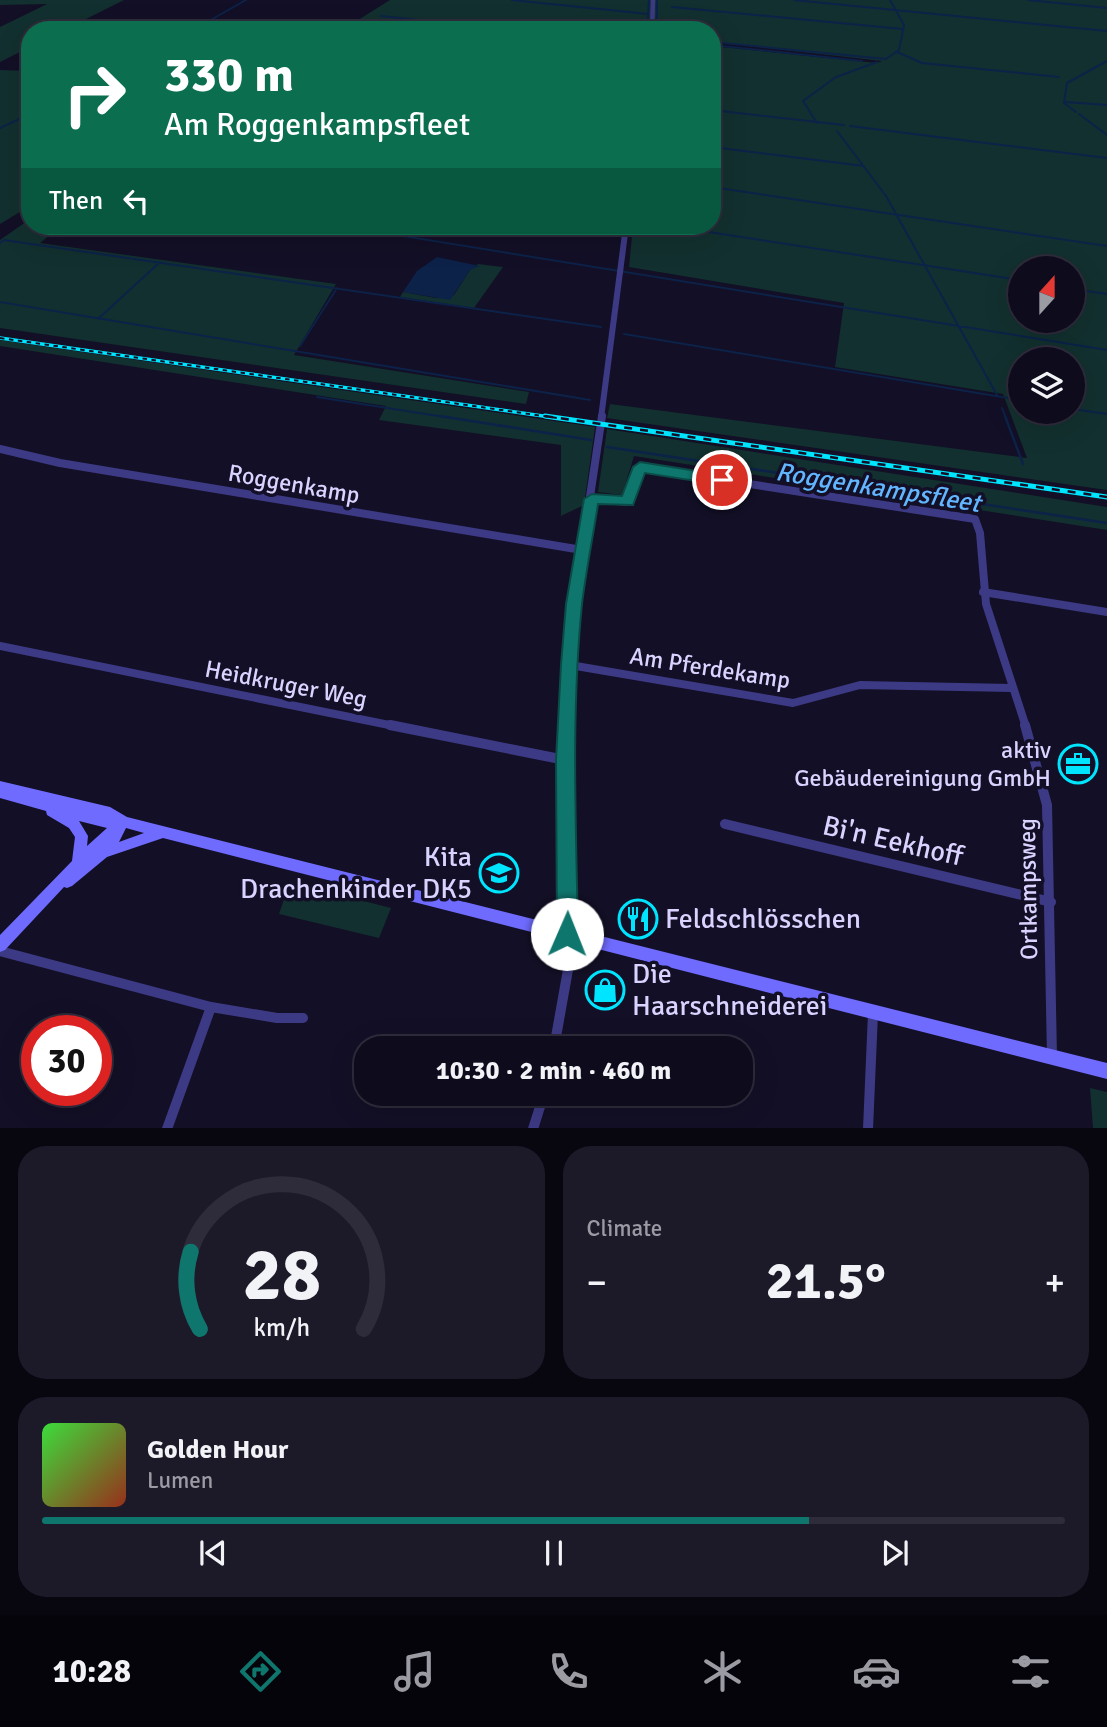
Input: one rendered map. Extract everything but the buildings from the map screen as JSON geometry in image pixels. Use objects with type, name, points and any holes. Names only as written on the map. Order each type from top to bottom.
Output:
[{"type":"main road","points":[[0,786],[110,813],[124,822],[162,832],[1052,1060],[1107,1071]]},
{"type":"main road","points":[[0,793],[108,823],[124,822]]},
{"type":"main road","points":[[47,808],[74,824],[82,836],[78,863]]},
{"type":"main road","points":[[53,892],[103,855],[115,842],[124,822]]},
{"type":"main road","points":[[0,945],[78,863],[124,822]]},
{"type":"main road","points":[[103,855],[162,832]]},
{"type":"street","points":[[652,21],[653,0]]},
{"type":"street","points":[[556,1036],[571,953],[567,934],[565,760],[570,665],[582,550],[592,499],[625,235]]},
{"type":"street","name":"Roggenkamp","points":[[0,449],[60,463],[582,550]]},
{"type":"street","name":"Ortkampsweg","points":[[592,499],[628,502],[640,467],[975,519],[980,533],[983,592],[1011,688],[1031,739],[1047,805],[1052,1060]]},
{"type":"street","points":[[983,592],[1107,612]]},
{"type":"street","name":"Heidkruger Weg","points":[[0,646],[565,760]]},
{"type":"street","name":"Am Pferdekamp","points":[[570,665],[793,704],[860,685],[1011,688]]},
{"type":"street","name":"Bi'n Eekhoff","points":[[726,824],[1051,902]]},
{"type":"street","points":[[0,951],[211,1007],[277,1018],[303,1018]]},
{"type":"street","points":[[167,1128],[211,1007]]},
{"type":"street","points":[[868,1128],[873,1013]]},
{"type":"street","points":[[533,1128],[540,1106]]},
{"type":"green space","points":[[0,0],[124,0],[82,21],[21,21],[21,52],[0,62],[0,27],[47,4],[0,5]]},
{"type":"green space","points":[[390,0],[1107,0],[1107,490],[607,418],[610,404],[1027,458],[1014,424],[1085,424],[1085,347],[1008,347],[1008,407],[1003,394],[835,367],[844,303],[629,267],[632,235],[721,235],[721,47],[877,63],[882,61],[721,43],[721,21],[356,21]]},
{"type":"green space","points":[[0,70],[21,71],[21,211],[0,224]]},
{"type":"green space","points":[[21,225],[21,235],[50,235],[40,243],[336,284],[294,355],[529,392],[526,404],[0,328],[0,240]]},
{"type":"green space","points":[[478,264],[503,267],[474,308],[400,297],[403,292],[436,298],[454,295],[470,270]]},
{"type":"green space","points":[[0,340],[595,427],[584,505],[561,516],[561,445],[379,420],[386,406],[0,346]]},
{"type":"green space","points":[[607,429],[1107,507],[1107,530],[634,456],[622,495],[598,492]]},
{"type":"green space","points":[[290,882],[391,908],[379,938],[279,914]]},
{"type":"green space","points":[[1090,1088],[1107,1092],[1107,1128],[1093,1128]]},
{"type":"water","points":[[437,257],[480,266],[470,270],[450,300],[403,292],[417,271]]},
{"type":"waterway","points":[[209,21],[246,0]]},
{"type":"waterway","points":[[512,0],[648,14]]},
{"type":"waterway","points":[[648,21],[649,0]]},
{"type":"waterway","points":[[657,0],[657,21]]},
{"type":"waterway","points":[[794,0],[896,10]]},
{"type":"waterway","points":[[890,0],[896,10]]},
{"type":"waterway","points":[[1028,0],[1107,8]]},
{"type":"waterway","points":[[672,7],[902,29]]},
{"type":"waterway","points":[[721,43],[886,59],[899,50],[904,25],[896,10]]},
{"type":"waterway","points":[[896,10],[1107,31]]},
{"type":"waterway","points":[[381,16],[428,21]]},
{"type":"waterway","points":[[721,46],[862,61]]},
{"type":"waterway","points":[[897,52],[922,63],[1059,77]]},
{"type":"waterway","points":[[1076,112],[1064,103],[1067,83],[1107,61]]},
{"type":"waterway","points":[[816,122],[803,101],[836,77],[877,62]]},
{"type":"waterway","points":[[1065,102],[1107,105]]},
{"type":"waterway","points":[[721,111],[816,122]]},
{"type":"waterway","points":[[1079,114],[1107,135]]},
{"type":"waterway","points":[[0,128],[21,118]]},
{"type":"waterway","points":[[816,122],[844,125]]},
{"type":"waterway","points":[[850,126],[1107,158]]},
{"type":"waterway","points":[[837,131],[863,166]]},
{"type":"waterway","points":[[721,148],[863,166]]},
{"type":"waterway","points":[[863,166],[896,215]]},
{"type":"waterway","points":[[721,188],[896,215]]},
{"type":"waterway","points":[[896,215],[1107,246]]},
{"type":"waterway","points":[[896,215],[925,265]]},
{"type":"waterway","points":[[721,234],[925,265]]},
{"type":"waterway","points":[[397,235],[958,326]]},
{"type":"waterway","points":[[0,243],[4,240],[159,263]]},
{"type":"waterway","points":[[99,318],[159,263]]},
{"type":"waterway","points":[[159,263],[337,288]]},
{"type":"waterway","points":[[925,265],[1008,278]]},
{"type":"waterway","points":[[925,265],[958,326]]},
{"type":"waterway","points":[[300,346],[337,288]]},
{"type":"waterway","points":[[337,288],[601,327]]},
{"type":"waterway","points":[[1085,291],[1107,294]]},
{"type":"waterway","points":[[0,302],[99,318]]},
{"type":"waterway","points":[[99,318],[590,400]]},
{"type":"waterway","points":[[958,326],[1107,350]]},
{"type":"waterway","points":[[958,326],[997,395]]},
{"type":"waterway","points":[[624,334],[1008,398]]},
{"type":"waterway","name":"Roggenkampsfleet","points":[[317,397],[451,418]]},
{"type":"waterway","points":[[1002,408],[1006,418]]},
{"type":"waterway","points":[[1085,411],[1107,414]]},
{"type":"waterway","name":"Roggenkampsfleet","points":[[440,416],[591,440]]},
{"type":"waterway","points":[[1005,416],[1023,464]]},
{"type":"waterway","name":"Roggenkampsfleet","points":[[607,447],[1107,523]]},
{"type":"railway","points":[[0,338],[557,418]]},
{"type":"railway","points":[[545,416],[1107,497]]},
{"type":"place","name":"aktiv Gebäudereinigung GmbH","points":[[1078,764]]},
{"type":"place","name":"Kita Drachenkinder DK5","points":[[499,873]]},
{"type":"place","name":"Feldschlösschen","points":[[638,919]]},
{"type":"place","name":"Die Haarschneiderei","points":[[605,990]]},
{"type":"route","points":[[567,934],[565,760],[570,665],[574,604],[592,499],[628,502],[640,467],[722,480]]}]
